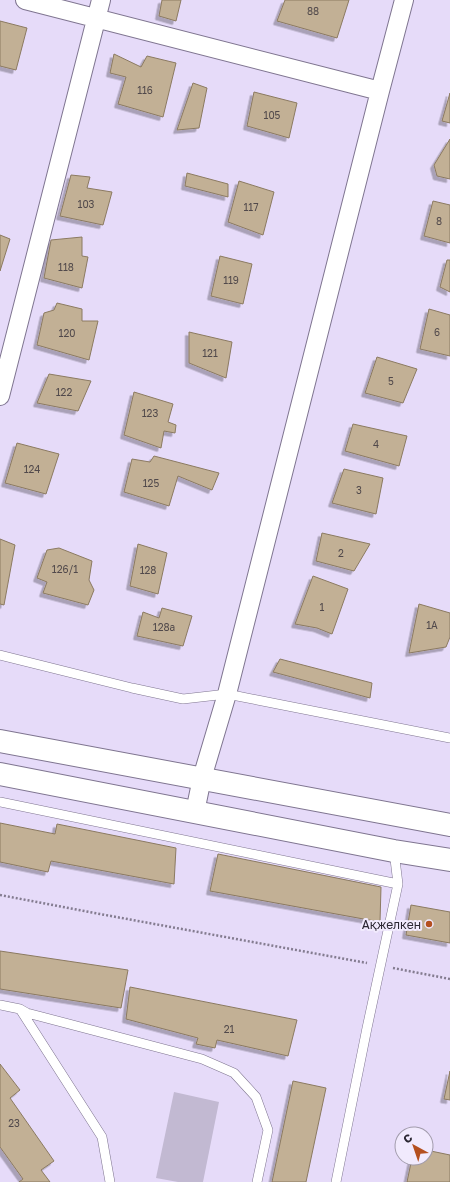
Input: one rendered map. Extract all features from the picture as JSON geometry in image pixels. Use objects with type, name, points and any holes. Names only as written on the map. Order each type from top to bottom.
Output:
[{"type":"main road","points":[[0,741],[450,825]]},
{"type":"main road","points":[[0,774],[394,851],[450,860]]},
{"type":"street","points":[[25,0],[380,91]]},
{"type":"street","points":[[0,396],[101,0]]},
{"type":"street","points":[[195,812],[202,778],[227,694],[404,0]]},
{"type":"lane","points":[[0,654],[132,688],[183,699],[227,694],[450,738]]},
{"type":"lane","points":[[0,802],[398,884]]},
{"type":"lane","points":[[336,1182],[365,1036],[398,884],[394,851]]},
{"type":"lane","points":[[0,1005],[20,1009],[27,1013],[202,1059],[234,1072],[256,1097],[268,1130],[257,1182]]},
{"type":"lane","points":[[20,1009],[102,1136],[110,1182]]},
{"type":"path","points":[[0,895],[450,979]]},
{"type":"shaded area","points":[[174,1092],[219,1102],[203,1182],[178,1182],[156,1178]]},
{"type":"building","points":[[162,0],[181,0],[176,21],[159,16]]},
{"type":"building","points":[[285,0],[349,0],[337,38],[277,21]]},
{"type":"building","points":[[0,21],[27,28],[16,70],[0,66]]},
{"type":"building","points":[[114,54],[141,67],[147,56],[176,63],[163,117],[118,104],[126,77],[110,73]]},
{"type":"building","points":[[193,83],[207,88],[199,128],[177,130]]},
{"type":"building","points":[[254,92],[297,103],[289,138],[247,126]]},
{"type":"building","points":[[450,93],[450,123],[442,121]]},
{"type":"building","points":[[450,139],[450,179],[437,176],[434,165]]},
{"type":"building","points":[[187,173],[228,184],[228,197],[185,186]]},
{"type":"building","points":[[71,175],[90,177],[87,188],[112,192],[103,225],[60,216]]},
{"type":"building","points":[[239,181],[274,192],[263,235],[228,222]]},
{"type":"building","points":[[433,201],[450,205],[450,243],[424,236]]},
{"type":"building","points":[[0,235],[10,239],[0,271]]},
{"type":"building","points":[[82,237],[82,256],[88,257],[82,288],[44,278],[51,240]]},
{"type":"building","points":[[220,256],[252,264],[243,304],[211,296]]},
{"type":"building","points":[[447,260],[450,260],[450,292],[440,287]]},
{"type":"building","points":[[57,303],[82,309],[82,321],[98,321],[89,360],[37,345],[44,313],[54,310]]},
{"type":"building","points":[[429,309],[450,315],[450,356],[420,349]]},
{"type":"building","points":[[189,332],[232,342],[226,378],[189,363]]},
{"type":"building","points":[[377,357],[417,369],[403,403],[365,393]]},
{"type":"building","points":[[49,374],[91,381],[78,411],[37,403]]},
{"type":"building","points":[[134,392],[173,404],[168,422],[176,425],[175,433],[164,431],[161,448],[124,435]]},
{"type":"building","points":[[353,424],[407,436],[399,466],[345,451]]},
{"type":"building","points":[[17,443],[59,454],[46,494],[5,483]]},
{"type":"building","points":[[154,456],[219,473],[212,490],[178,476],[169,506],[124,492],[132,459],[150,462]]},
{"type":"building","points":[[344,469],[383,478],[376,514],[332,503]]},
{"type":"building","points":[[322,533],[370,544],[354,571],[316,561]]},
{"type":"building","points":[[0,539],[15,545],[4,605],[0,604]]},
{"type":"building","points":[[138,544],[167,553],[158,594],[130,586]]},
{"type":"building","points":[[59,548],[92,561],[89,580],[94,590],[88,605],[43,593],[47,582],[37,578],[47,550]]},
{"type":"building","points":[[313,576],[348,589],[332,634],[317,628],[295,624]]},
{"type":"building","points":[[419,604],[450,613],[450,637],[446,647],[409,653]]},
{"type":"building","points":[[162,608],[192,616],[183,646],[137,636],[143,612],[159,618]]},
{"type":"building","points":[[280,659],[372,683],[370,698],[273,672]]},
{"type":"building","points":[[0,823],[55,834],[57,824],[176,848],[174,884],[51,861],[48,872],[0,862]]},
{"type":"building","points":[[218,854],[381,887],[380,922],[210,891]]},
{"type":"building","name":"Ақжелкен","points":[[411,905],[450,912],[450,943],[406,935]]},
{"type":"building","points":[[0,951],[128,970],[121,1008],[0,989]]},
{"type":"building","points":[[130,987],[297,1020],[288,1056],[217,1040],[215,1048],[196,1044],[198,1038],[126,1019]]},
{"type":"building","points":[[0,1064],[20,1090],[10,1098],[54,1161],[41,1170],[50,1182],[19,1182],[23,1179],[0,1147]]},
{"type":"building","points":[[450,1071],[450,1100],[444,1099]]},
{"type":"building","points":[[293,1081],[326,1088],[306,1182],[272,1182]]},
{"type":"building","points":[[434,1152],[450,1155],[450,1182],[407,1182],[410,1166],[434,1166]]},
{"type":"place","name":"Ақжелкен","points":[[429,924]]}]
